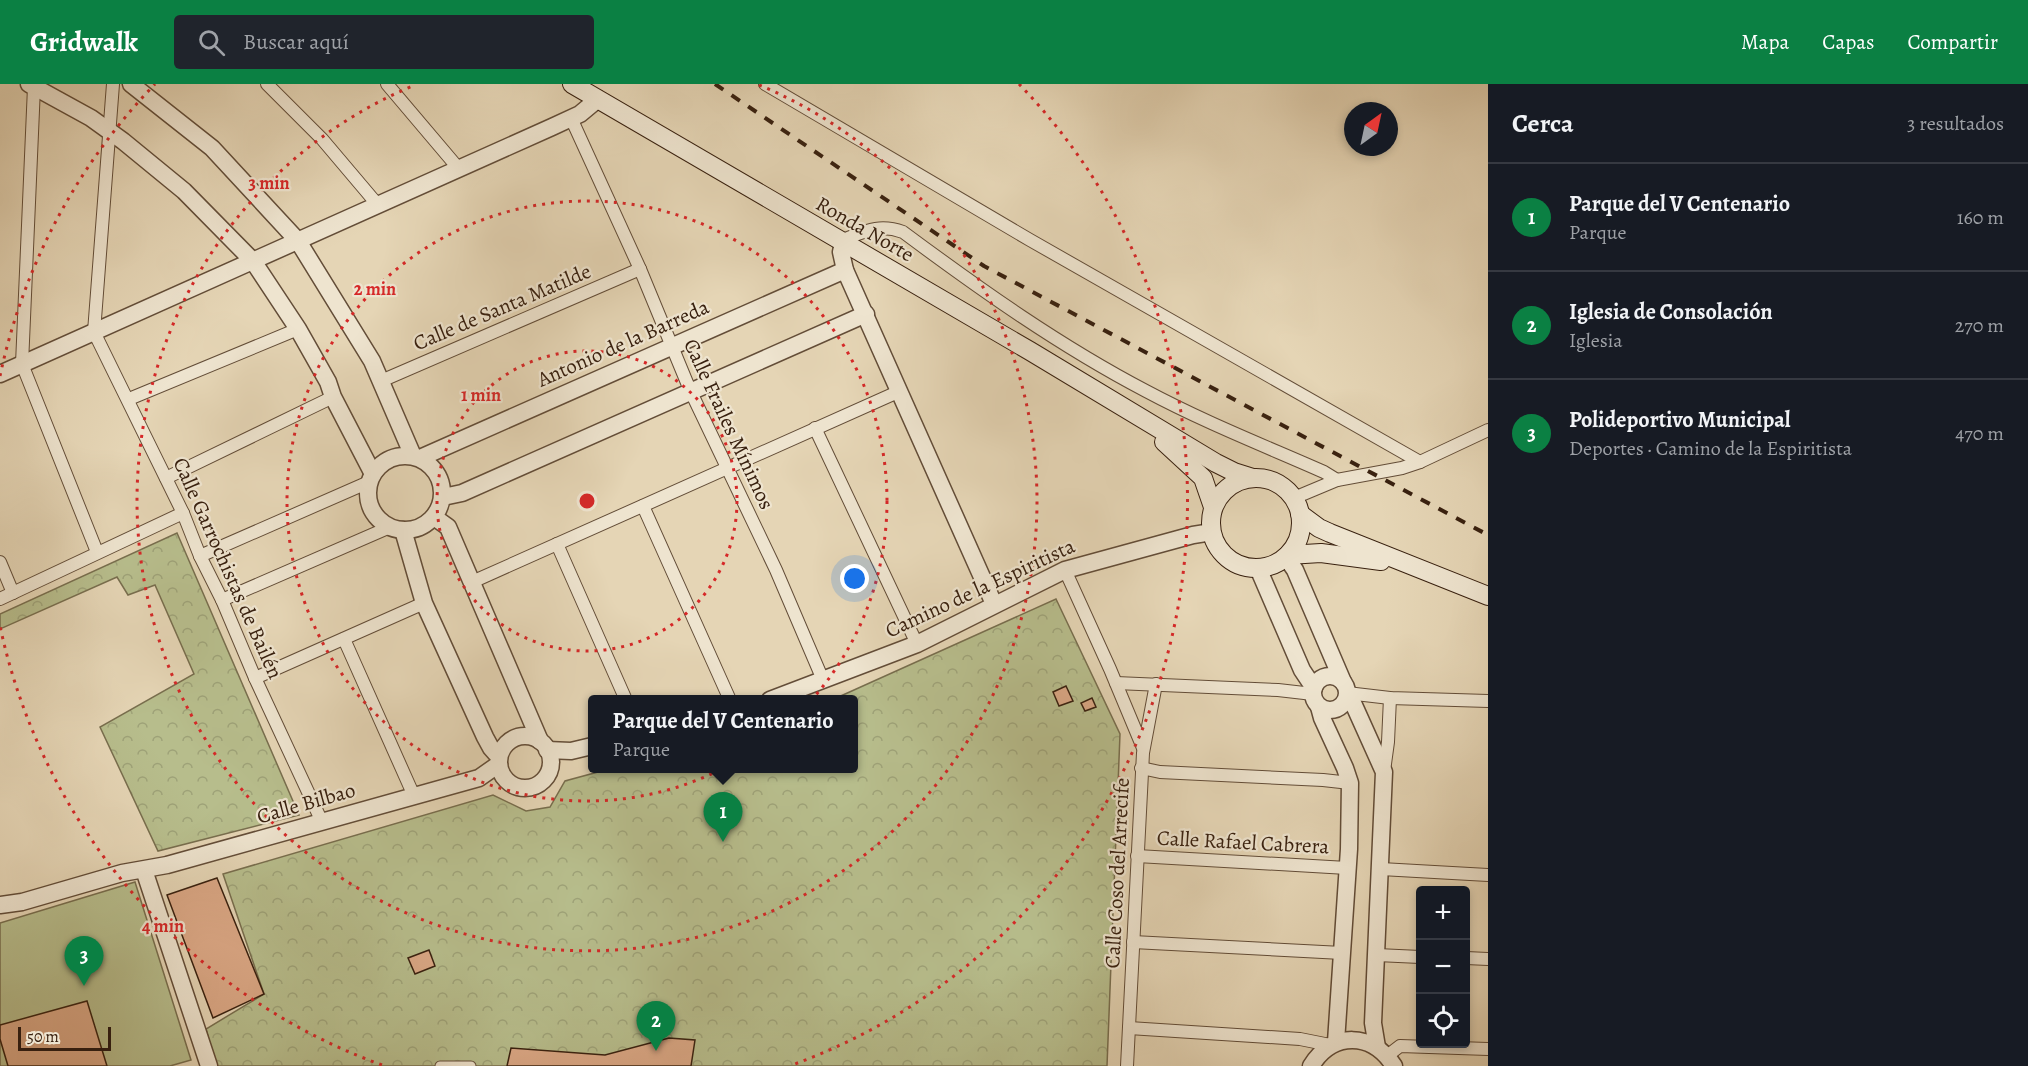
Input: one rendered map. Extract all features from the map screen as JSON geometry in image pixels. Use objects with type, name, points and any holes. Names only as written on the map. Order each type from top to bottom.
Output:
[{"type":"main road","name":"Ronda Norte","points":[[572,84],[1216,463],[1234,472],[1276,482],[1286,489],[1297,506],[1320,528],[1406,565],[1488,596]]},
{"type":"main road","name":"Ronda Norte","points":[[1133,415],[1203,478],[1213,507],[1212,532]]},
{"type":"main road","points":[[1213,507],[1228,487],[1240,480],[1253,478]]},
{"type":"main road","points":[[1287,556],[1296,543],[1301,528],[1297,506]]},
{"type":"main road","points":[[1212,532],[1216,544],[1228,558],[1245,566],[1258,568]]},
{"type":"main road","name":"Ronda Norte","points":[[1258,568],[1272,565],[1287,556],[1321,553],[1406,565]]},
{"type":"street","points":[[94,332],[113,84]]},
{"type":"street","points":[[131,84],[212,148],[298,241],[372,361],[416,457]]},
{"type":"street","points":[[267,84],[322,139],[377,204]]},
{"type":"street","points":[[387,84],[459,169]]},
{"type":"street","points":[[765,84],[1030,240],[1420,462]]},
{"type":"street","points":[[97,552],[22,364],[32,85],[91,118],[123,141],[184,191],[253,261],[298,329],[328,382],[371,478]]},
{"type":"street","points":[[0,374],[580,114],[598,99]]},
{"type":"street","name":"Calle Frailes Mínimos","points":[[571,118],[640,269],[690,390],[776,570],[823,680]]},
{"type":"street","points":[[994,604],[845,270],[841,252],[842,242],[876,228],[890,227],[903,232],[1012,311],[1114,373],[1193,415],[1324,472],[1337,480]]},
{"type":"street","name":"Calle de Santa Matilde","points":[[381,381],[640,269]]},
{"type":"street","name":"Antonio de la Barreda","points":[[416,457],[845,270]]},
{"type":"street","points":[[443,497],[462,493],[690,390],[866,314]]},
{"type":"street","points":[[129,399],[298,329]]},
{"type":"street","name":"Calle Garrochistas de Bailén","points":[[94,332],[129,399],[183,513],[200,556],[322,822]]},
{"type":"street","points":[[472,582],[900,391]]},
{"type":"street","points":[[166,478],[333,397]]},
{"type":"street","points":[[815,428],[917,644]]},
{"type":"street","points":[[1297,506],[1337,480],[1402,468],[1488,430]]},
{"type":"street","points":[[222,600],[396,529],[414,529],[425,525],[440,508],[443,497],[438,473],[430,464],[416,457],[401,455],[390,458],[380,465],[371,478],[368,492],[374,513],[381,521],[396,529],[424,603],[485,738],[499,761],[501,773],[509,783],[525,788],[534,786],[546,777],[546,752],[448,527],[434,517]]},
{"type":"street","points":[[200,556],[371,478]]},
{"type":"street","points":[[643,506],[728,695]]},
{"type":"street","points":[[0,599],[183,513]]},
{"type":"street","name":"Camino de la Espiritista","points":[[781,695],[917,644],[1065,570],[1185,537],[1212,532]]},
{"type":"street","points":[[557,544],[625,695]]},
{"type":"street","points":[[1287,556],[1384,772]]},
{"type":"street","points":[[0,562],[13,593]]},
{"type":"street","points":[[1258,568],[1302,670],[1324,709],[1336,710],[1341,707],[1346,691]]},
{"type":"street","points":[[1065,570],[1143,748]]},
{"type":"street","points":[[255,678],[424,603]]},
{"type":"street","points":[[344,639],[414,796]]},
{"type":"street","points":[[1311,1066],[1318,1055],[1333,1044],[1342,953],[1350,783],[1315,696],[1320,679],[1329,676],[1346,691],[1390,698],[1488,701]]},
{"type":"street","points":[[1116,683],[1278,690],[1315,696]]},
{"type":"street","name":"Calle Coso del Arrecife","points":[[1126,1066],[1141,768],[1156,684]]},
{"type":"street","points":[[1386,1056],[1373,1023],[1384,772],[1390,698]]},
{"type":"street","points":[[499,761],[502,749],[509,741],[518,737],[532,737],[546,752],[571,751],[588,747]]},
{"type":"street","name":"Calle Bilbao","points":[[144,870],[167,866],[479,778],[499,761]]},
{"type":"street","points":[[1141,768],[1160,772],[1350,783]]},
{"type":"street","name":"Calle Bilbao","points":[[479,778],[509,783]]},
{"type":"street","name":"Calle Rafael Cabrera","points":[[1137,856],[1347,868]]},
{"type":"street","points":[[1381,869],[1488,875]]},
{"type":"street","points":[[0,904],[22,902],[122,873],[144,870],[209,1066]]},
{"type":"street","points":[[1133,942],[1342,953]]},
{"type":"street","points":[[1377,956],[1416,957]]},
{"type":"street","points":[[1470,958],[1488,959]]},
{"type":"street","points":[[1129,1028],[1300,1039],[1333,1044],[1350,1040],[1364,1041],[1386,1056]]},
{"type":"street","points":[[1386,1056],[1400,1046],[1488,1049]]},
{"type":"street","points":[[440,1066],[471,1066]]},
{"type":"green space","points":[[177,533],[299,815],[158,851],[100,727],[194,674],[155,585],[128,595],[117,577],[0,629],[0,614]]},
{"type":"green space","points":[[1056,599],[1120,734],[1107,1066],[216,1066],[206,1029],[264,994],[223,874],[493,795],[526,811],[550,807],[565,781],[594,773],[858,773],[858,695],[843,695]]},
{"type":"green space","points":[[135,882],[191,1060],[170,1066],[0,1066],[0,923]]},
{"type":"building","points":[[1066,686],[1073,701],[1059,706],[1053,692]]},
{"type":"building","points":[[1092,698],[1096,707],[1085,711],[1081,703]]},
{"type":"building","points":[[217,878],[264,994],[213,1018],[167,895]]},
{"type":"building","points":[[429,950],[435,966],[415,974],[408,958]]},
{"type":"building","points":[[87,1001],[107,1066],[8,1066],[0,1039],[0,1025]]},
{"type":"building","points":[[669,1038],[695,1040],[691,1066],[507,1066],[511,1048],[605,1055]]},
{"type":"railway","points":[[715,84],[984,266],[1488,535]]},
{"type":"place","name":"Parque del V Centenario","points":[[723,842]]},
{"type":"place","name":"Polideportivo Municipal","points":[[84,986]]},
{"type":"place","name":"Iglesia de Consolación","points":[[656,1051]]}]
